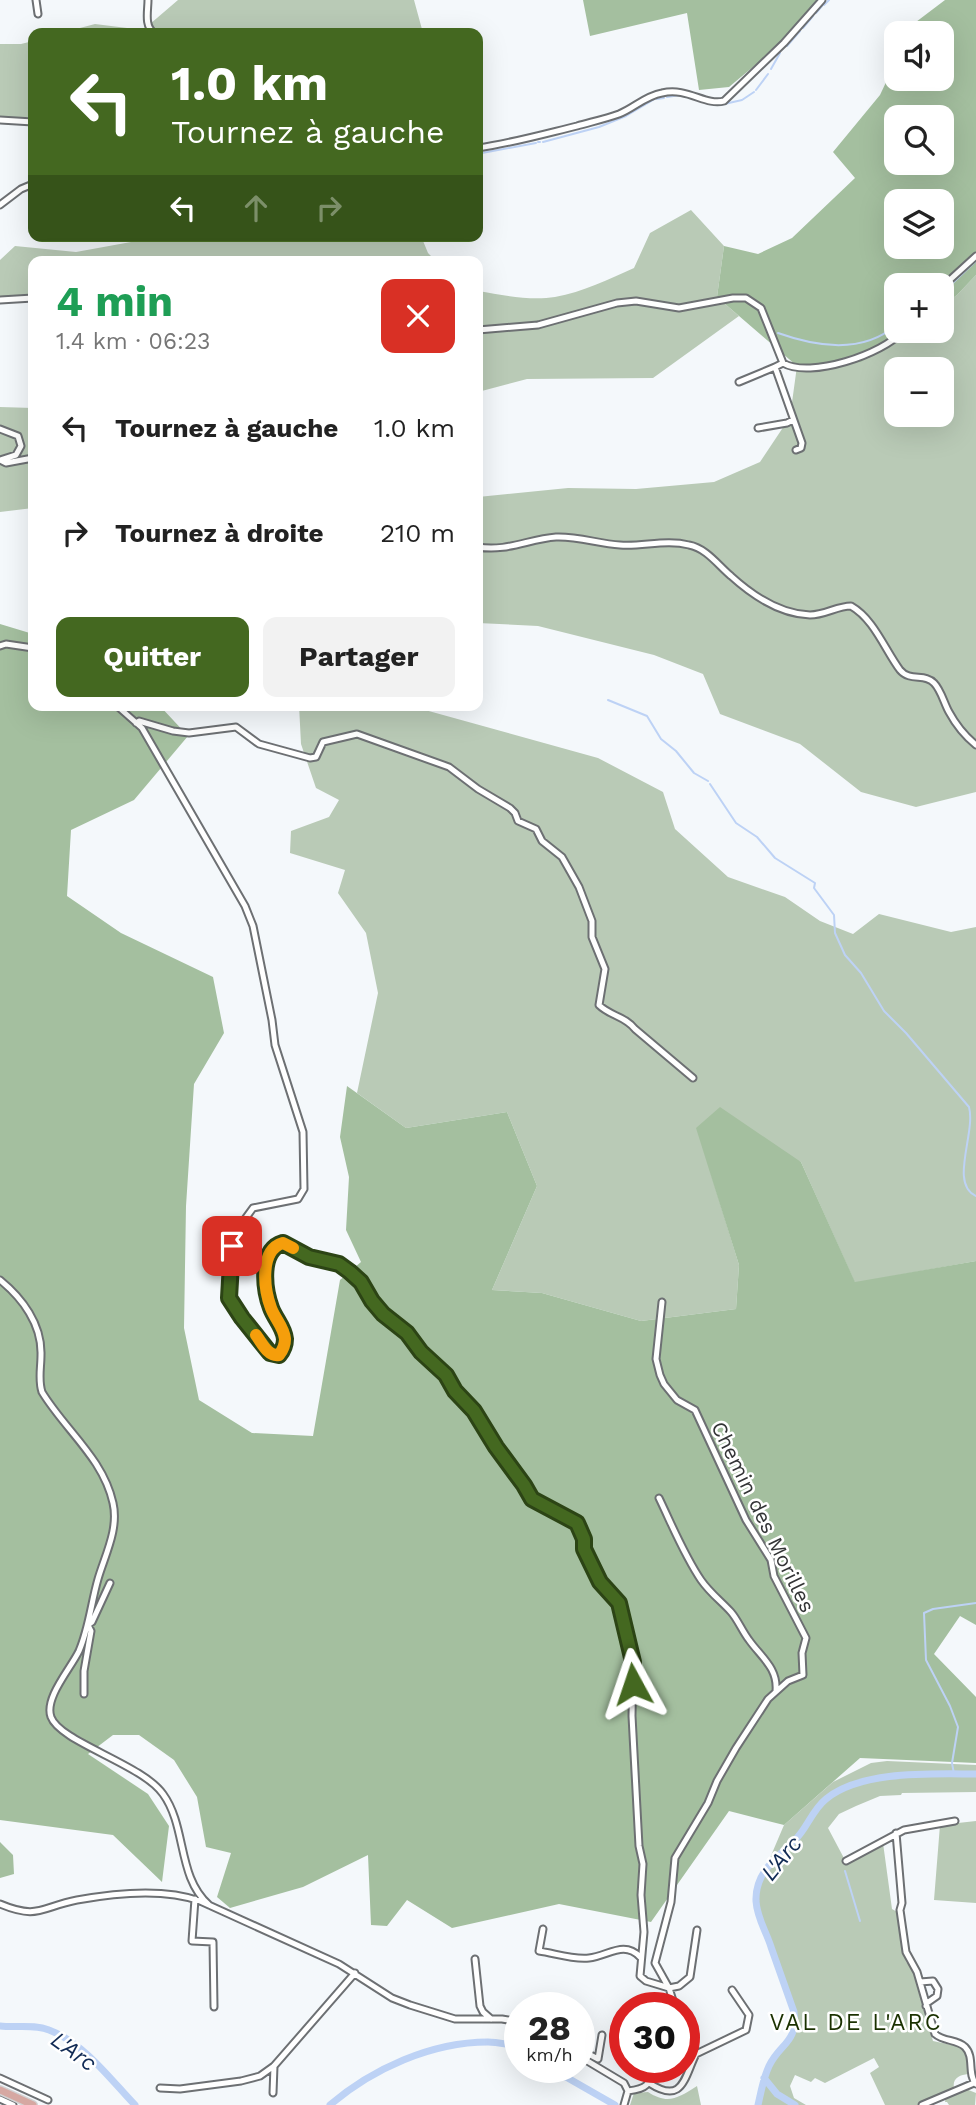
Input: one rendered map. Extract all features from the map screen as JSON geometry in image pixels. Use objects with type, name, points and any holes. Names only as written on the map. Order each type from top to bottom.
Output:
[{"type":"main road","points":[[0,2090],[33,2105]]},
{"type":"street","points":[[36,0],[38,14]]},
{"type":"street","points":[[148,0],[149,28]]},
{"type":"street","points":[[483,147],[512,143],[620,114],[654,94],[681,91],[711,102],[724,101],[784,43],[822,0]]},
{"type":"street","points":[[0,122],[28,122]]},
{"type":"street","points":[[0,205],[28,186]]},
{"type":"street","points":[[954,275],[976,256]]},
{"type":"street","points":[[0,300],[28,298]]},
{"type":"street","points":[[483,330],[538,325],[587,309],[629,301],[678,308],[746,298],[757,303],[764,313],[783,363],[793,367],[804,368],[856,359],[888,343]]},
{"type":"street","points":[[739,382],[783,363]]},
{"type":"street","points":[[775,368],[802,443],[796,450]]},
{"type":"street","points":[[758,428],[788,423],[793,419]]},
{"type":"street","points":[[0,429],[13,432],[21,441],[19,451],[10,458],[0,460]]},
{"type":"street","points":[[19,451],[28,458]]},
{"type":"street","points":[[0,460],[6,463],[28,459]]},
{"type":"street","points":[[483,547],[503,549],[558,537],[623,546],[661,543],[692,545],[707,554],[732,578],[767,603],[784,611],[822,614],[839,607],[851,606],[862,615],[884,643],[903,674],[911,678],[926,678],[936,685],[950,715],[976,746]]},
{"type":"street","points":[[0,646],[6,644],[28,647]]},
{"type":"street","points":[[123,711],[142,728],[245,906],[253,926],[275,1045],[303,1132],[304,1189],[298,1199],[253,1208],[244,1219],[232,1246],[229,1298],[270,1353],[279,1355],[284,1347],[285,1337],[270,1306],[266,1277],[266,1262],[270,1251],[283,1243],[309,1257],[339,1264],[361,1282],[383,1314],[407,1333],[421,1352],[446,1375],[455,1391],[474,1411],[532,1499],[577,1523],[584,1539],[584,1549],[600,1582],[619,1603],[633,1662],[632,1716],[639,1846],[643,1864],[641,1895],[644,1932],[640,1976],[646,1981],[669,1988],[679,1986],[690,1977],[697,1930]]},
{"type":"street","points":[[136,723],[139,721],[188,733],[236,727],[259,744],[310,758],[316,757],[323,742],[357,734],[455,771],[510,808],[518,821],[536,829],[542,841],[562,858],[579,887],[592,921],[594,943],[604,964],[599,1005],[628,1021],[693,1078]]},
{"type":"street","points":[[0,1280],[19,1296],[39,1339],[39,1384],[42,1392],[90,1454],[107,1484],[114,1504],[114,1524],[97,1581],[88,1625],[79,1650],[51,1701],[50,1715],[65,1732],[138,1772],[162,1792],[170,1808],[191,1881],[198,1894],[209,1905]]},
{"type":"street","name":"Chemin des Morilles","points":[[662,1301],[656,1359],[660,1375],[677,1400],[695,1410],[746,1520],[771,1560],[774,1576],[806,1638],[802,1653],[804,1672],[776,1691]]},
{"type":"street","points":[[659,1497],[700,1578],[714,1597],[733,1615],[773,1670],[776,1680],[776,1691],[736,1748],[676,1858],[671,1902],[655,1963],[670,1992]]},
{"type":"street","points":[[88,1625],[92,1622],[110,1583]]},
{"type":"street","points":[[84,1694],[84,1671],[91,1631],[88,1625]]},
{"type":"street","points":[[846,1861],[911,1827],[955,1821]]},
{"type":"street","points":[[896,1833],[902,1903],[900,1910],[906,1952],[914,1964],[935,2034],[967,2049],[975,2083],[922,2105]]},
{"type":"street","points":[[0,1904],[29,1914],[77,1900],[109,1896],[163,1895],[195,1899],[355,1973],[392,1998],[455,2019],[504,2021]]},
{"type":"street","points":[[195,1899],[192,1941],[213,1942],[214,2007]]},
{"type":"street","points":[[543,1929],[539,1951],[588,1958],[626,1949],[632,1950],[640,1957]]},
{"type":"street","points":[[475,1959],[480,2006],[482,2012],[491,2020]]},
{"type":"street","points":[[160,2088],[180,2089],[260,2076],[274,2066],[355,1973]]},
{"type":"street","points":[[920,1982],[933,1981],[938,1989],[937,1996],[926,2006]]},
{"type":"street","points":[[700,2052],[746,2030],[749,2014],[732,1990]]},
{"type":"street","points":[[595,2057],[598,2059],[602,2035]]},
{"type":"street","points":[[595,2065],[620,2079],[627,2094],[624,2105]]},
{"type":"street","points":[[273,2093],[274,2066]]},
{"type":"street","points":[[0,2078],[48,2099]]},
{"type":"street","points":[[627,2094],[649,2083],[665,2095],[673,2095],[683,2088],[685,2083]]},
{"type":"street","points":[[0,2099],[13,2105]]},
{"type":"green space","points":[[178,0],[414,0],[422,28],[145,28]]},
{"type":"green space","points":[[583,0],[818,0],[772,51],[729,87],[699,90],[687,13],[590,36]]},
{"type":"green space","points":[[945,0],[976,0],[976,275],[954,297],[954,273],[884,273],[884,343],[888,343],[861,362],[797,366],[717,297],[724,246],[758,254],[792,238],[855,178],[833,152],[884,86],[884,91],[954,91],[954,21],[917,21]]},
{"type":"green space","points":[[95,24],[127,28],[80,28]]},
{"type":"green space","points":[[28,42],[28,117],[0,119],[0,44]]},
{"type":"green space","points":[[691,210],[724,246],[717,297],[739,316],[653,378],[527,379],[483,391],[483,292],[536,298],[555,297],[586,289],[634,268],[650,233]]},
{"type":"green space","points":[[131,242],[423,242],[431,256],[28,256],[28,302],[0,301],[0,260],[15,246],[76,252]]},
{"type":"green space","points":[[976,275],[976,792],[916,807],[861,792],[800,744],[720,714],[703,674],[654,655],[538,626],[483,623],[483,496],[568,488],[636,489],[714,482],[760,462],[790,417],[797,366],[884,338],[884,343],[954,343],[954,297]]},
{"type":"green space","points":[[0,407],[28,408],[28,509],[0,512]]},
{"type":"green space","points":[[0,624],[28,632],[28,711],[165,711],[188,736],[134,800],[71,830],[67,896],[121,933],[213,977],[224,1033],[194,1084],[186,1206],[184,1328],[199,1400],[252,1433],[313,1436],[340,1280],[361,1262],[346,1230],[349,1177],[340,1137],[347,1086],[406,1128],[507,1112],[537,1186],[492,1290],[542,1293],[641,1321],[736,1309],[739,1265],[696,1128],[720,1107],[801,1162],[855,1282],[976,1261],[976,1625],[960,1616],[934,1654],[976,1697],[976,1763],[860,1758],[784,1825],[729,1811],[651,1922],[559,1904],[452,1928],[407,1900],[387,1926],[371,1925],[368,1855],[303,1887],[230,1908],[217,1897],[231,1853],[206,1847],[197,1797],[174,1760],[139,1735],[113,1735],[88,1754],[148,1794],[169,1826],[162,1882],[113,1835],[0,1820]]},
{"type":"green space","points":[[299,711],[429,711],[598,758],[663,792],[675,829],[728,877],[785,897],[820,921],[853,934],[879,914],[951,932],[976,927],[976,1261],[855,1283],[801,1162],[697,1128],[739,1265],[736,1309],[641,1321],[542,1293],[492,1290],[537,1186],[507,1112],[406,1128],[357,1093],[378,993],[366,933],[338,893],[345,870],[290,853],[291,831],[329,817],[339,800],[316,788],[301,744]]},
{"type":"green space","points":[[887,1761],[976,1765],[976,1792],[880,1796],[839,1814],[828,1828],[846,1862],[883,1843],[892,1909],[899,1913],[906,1962],[911,1965],[933,2041],[961,2047],[967,2057],[968,2074],[957,2078],[954,2088],[917,2105],[885,2105],[870,2073],[879,2067],[874,2058],[825,2083],[815,2078],[811,2082],[795,2075],[790,2086],[794,2098],[806,2105],[758,2105],[767,2071],[773,2058],[791,2036],[795,2022],[794,2012],[758,1913],[756,1902],[759,1878],[784,1825],[833,1782],[871,1763]]},
{"type":"green space","points":[[976,1821],[976,1903],[934,1900],[940,1825]]},
{"type":"green space","points":[[0,1842],[13,1855],[14,1874],[0,1878]]},
{"type":"green space","points":[[697,2086],[701,2105],[630,2105],[634,2093],[648,2092],[667,2099],[684,2094]]},
{"type":"green space","points":[[966,2089],[976,2093],[975,2105],[949,2105],[945,2102],[946,2095]]},
{"type":"waterway","points":[[824,5],[829,0]]},
{"type":"waterway","points":[[816,13],[822,6]]},
{"type":"waterway","points":[[803,28],[813,16]]},
{"type":"waterway","points":[[787,46],[800,31]]},
{"type":"waterway","points":[[771,69],[780,53]]},
{"type":"waterway","points":[[756,90],[768,74]]},
{"type":"waterway","points":[[720,105],[742,100],[754,92]]},
{"type":"waterway","points":[[667,97],[680,95]]},
{"type":"waterway","points":[[657,99],[664,98]]},
{"type":"waterway","points":[[543,142],[599,127],[626,116],[653,100]]},
{"type":"waterway","points":[[709,103],[716,105]]},
{"type":"waterway","points":[[483,153],[536,143]]},
{"type":"waterway","points":[[954,282],[976,261]]},
{"type":"waterway","points":[[778,333],[808,342],[839,345],[854,344],[884,333]]},
{"type":"waterway","points":[[608,700],[647,716],[661,739],[676,751],[694,773],[708,781]]},
{"type":"waterway","points":[[710,784],[736,823],[757,837],[775,858],[815,883],[814,888],[834,915],[835,933],[845,955],[861,973],[884,1011],[969,1107],[964,1181],[968,1190],[976,1196]]},
{"type":"waterway","points":[[954,1774],[952,1763],[958,1727],[926,1660],[924,1613],[933,1609],[976,1603]]},
{"type":"waterway","name":"L'Arc","points":[[758,2105],[769,2066],[791,2037],[795,2022],[794,2012],[757,1907],[757,1891],[763,1874],[799,1836],[821,1803],[841,1790],[877,1778],[976,1774]]},
{"type":"waterway","points":[[845,1871],[860,1921]]},
{"type":"waterway","name":"L'Arc","points":[[0,2026],[37,2027],[62,2036],[96,2063],[135,2105]]},
{"type":"waterway","name":"L'Arc","points":[[330,2105],[383,2069],[424,2052],[467,2043],[504,2044]]},
{"type":"waterway","points":[[764,2078],[777,2094],[795,2105]]},
{"type":"waterway","name":"L'Arc","points":[[576,2083],[615,2105]]},
{"type":"slow traffic","points":[[256,1335],[270,1353],[279,1355],[284,1347],[285,1337],[270,1306],[266,1262],[270,1251],[276,1245],[283,1243],[293,1248]]},
{"type":"district","name":"VAL DE L'ARC","points":[[856,2022]]},
{"type":"route","points":[[232,1246],[229,1298],[274,1356],[279,1355],[284,1347],[285,1337],[270,1306],[266,1277],[266,1262],[270,1251],[276,1245],[283,1243],[309,1257],[339,1264],[361,1282],[383,1314],[407,1333],[421,1352],[446,1375],[455,1391],[474,1411],[532,1499],[577,1523],[584,1539],[584,1549],[600,1582],[619,1603],[633,1662],[633,1684]]}]
